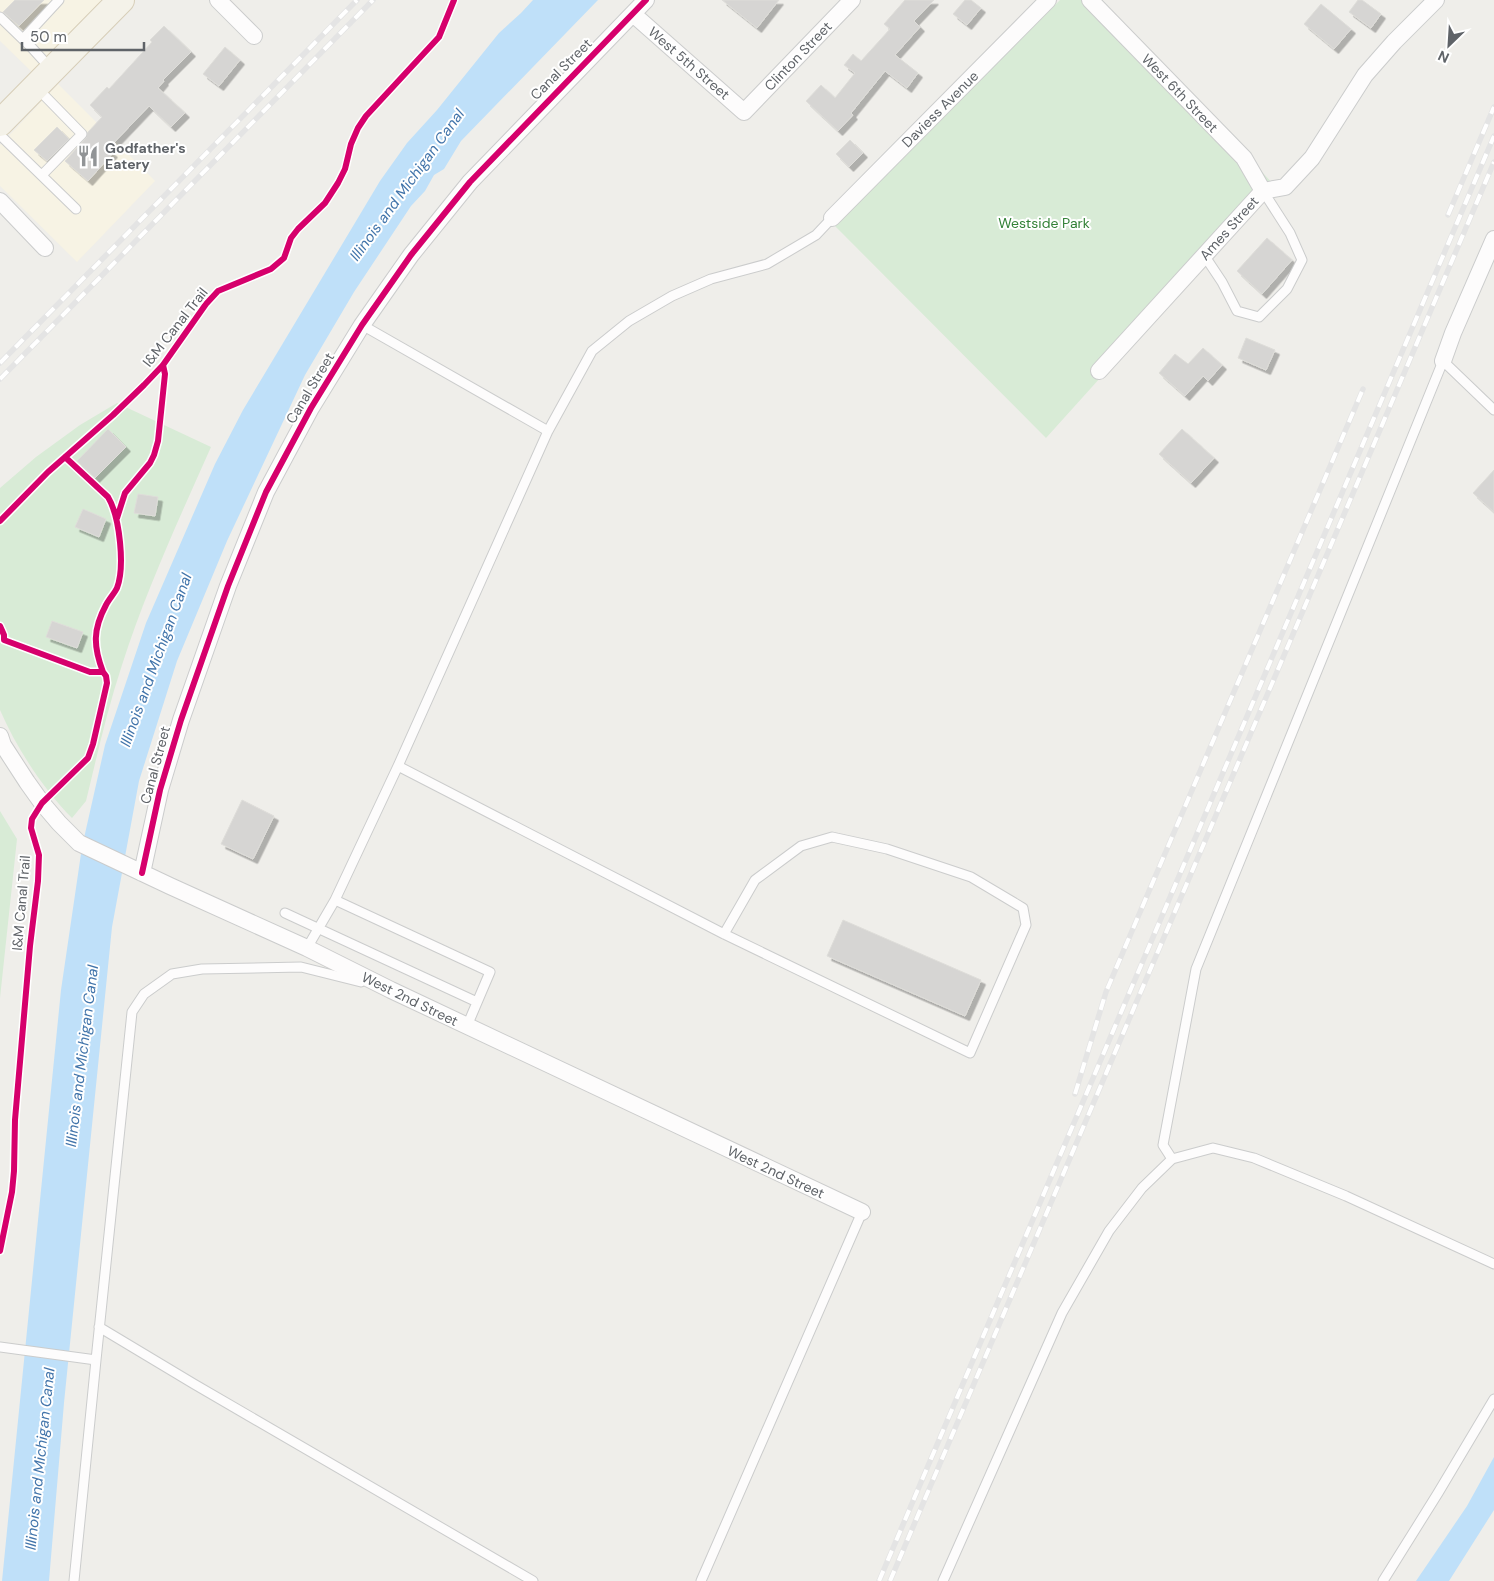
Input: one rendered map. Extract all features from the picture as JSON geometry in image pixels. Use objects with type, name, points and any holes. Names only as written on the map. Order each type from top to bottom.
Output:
[{"type":"main road","points":[[0,124],[121,0]]},
{"type":"street","points":[[218,0],[254,36]]},
{"type":"street","name":"Canal Street","points":[[142,873],[160,790],[180,720],[228,586],[266,492],[311,408],[362,325],[412,255],[470,182],[646,0]]},
{"type":"street","name":"Clinton Street","points":[[744,112],[852,0]]},
{"type":"street","name":"Daviess Avenue","points":[[832,218],[1048,0]]},
{"type":"street","name":"West 6th Street","points":[[1090,0],[1244,158],[1263,191]]},
{"type":"street","name":"Ames Street","points":[[1100,371],[1263,191],[1285,187],[1312,158],[1365,75],[1394,42],[1436,0]]},
{"type":"street","name":"West 5th Street","points":[[633,14],[744,112]]},
{"type":"street","points":[[0,201],[45,248]]},
{"type":"street","points":[[1443,361],[1453,333],[1494,239]]},
{"type":"street","name":"West 2nd Street","points":[[1,743],[42,803],[79,842],[142,873],[307,948],[466,1026],[862,1212]]},
{"type":"lane","points":[[23,39],[59,0]]},
{"type":"lane","points":[[0,17],[23,39],[44,79],[82,134],[42,175]]},
{"type":"lane","points":[[0,135],[76,209]]},
{"type":"lane","points":[[1204,255],[1222,282],[1237,311],[1259,317],[1287,289],[1302,260],[1290,233],[1263,191]]},
{"type":"lane","points":[[307,948],[335,900],[398,766],[548,431],[592,351],[629,321],[672,296],[711,279],[767,264],[816,235],[832,218]]},
{"type":"lane","points":[[362,325],[548,431]]},
{"type":"lane","points":[[1172,1159],[1163,1145],[1196,968],[1443,361],[1494,410]]},
{"type":"lane","points":[[398,766],[724,934],[970,1053],[1026,925],[1023,908],[971,877],[887,849],[832,837],[801,846],[755,880],[724,934]]},
{"type":"lane","points":[[335,900],[490,972],[466,1026]]},
{"type":"lane","points":[[285,913],[477,1002]]},
{"type":"lane","points":[[74,1581],[132,1012],[144,994],[172,974],[202,969],[301,967],[391,990]]},
{"type":"lane","points":[[943,1581],[1062,1314],[1109,1231],[1142,1188],[1172,1159],[1213,1148],[1254,1158],[1346,1196],[1494,1264]]},
{"type":"lane","points":[[702,1581],[862,1212]]},
{"type":"lane","points":[[99,1327],[533,1581]]},
{"type":"lane","points":[[0,1346],[96,1360]]},
{"type":"lane","points":[[1383,1581],[1494,1399]]},
{"type":"shaded area","points":[[0,0],[106,0],[34,74],[0,41]]},
{"type":"shaded area","points":[[58,84],[155,181],[77,262],[0,186],[0,145]]},
{"type":"green space","name":"Westside Park","points":[[1060,0],[1102,0],[1274,185],[1046,438],[835,226]]},
{"type":"green space","points":[[117,403],[211,447],[163,555],[131,637],[102,733],[86,801],[72,818],[61,807],[31,767],[0,710],[0,488],[36,457],[80,425]]},
{"type":"green space","points":[[0,811],[17,839],[0,998]]},
{"type":"water","name":"Illinois and Michigan Canal","points":[[533,0],[598,0],[461,141],[444,169],[434,175],[425,191],[411,206],[354,292],[305,375],[227,541],[177,661],[139,781],[112,927],[64,1403],[49,1581],[2,1581],[61,990],[82,847],[105,745],[146,623],[215,464],[243,410],[380,181],[407,143],[437,110],[499,33]]},
{"type":"water","points":[[1494,1457],[1494,1510],[1449,1581],[1416,1581],[1467,1506]]},
{"type":"building","points":[[15,0],[44,0],[19,26],[3,12]]},
{"type":"building","points":[[722,0],[779,0],[757,28]]},
{"type":"building","points":[[905,0],[934,0],[914,21],[920,27],[895,55],[918,73],[907,88],[885,71],[851,113],[853,115],[838,131],[806,101],[821,85],[835,98],[855,73],[844,65],[853,54],[861,61],[890,29],[884,24]]},
{"type":"building","points":[[965,0],[971,0],[981,8],[967,25],[953,14]]},
{"type":"building","points":[[1358,0],[1362,0],[1381,14],[1371,28],[1349,12]]},
{"type":"building","points":[[1321,4],[1351,29],[1334,49],[1304,24]]},
{"type":"building","points":[[164,26],[191,52],[163,80],[158,88],[185,113],[171,127],[149,106],[108,149],[113,153],[88,181],[65,161],[102,117],[90,105],[107,87],[109,89]]},
{"type":"building","points":[[225,47],[240,60],[219,86],[203,74]]},
{"type":"building","points":[[57,127],[69,139],[47,161],[34,150]]},
{"type":"building","points":[[850,140],[863,153],[849,167],[836,154]]},
{"type":"building","points":[[1267,238],[1292,260],[1262,294],[1237,271]]},
{"type":"building","points":[[1246,338],[1275,350],[1266,370],[1238,358]]},
{"type":"building","points":[[1203,348],[1222,365],[1208,381],[1203,376],[1185,396],[1159,373],[1175,354],[1188,364]]},
{"type":"building","points":[[108,429],[126,447],[95,478],[77,461]]},
{"type":"building","points":[[1182,429],[1214,458],[1191,483],[1159,454]]},
{"type":"building","points":[[1494,470],[1494,512],[1473,493]]},
{"type":"building","points":[[138,494],[158,497],[155,516],[134,513]]},
{"type":"building","points":[[83,509],[106,519],[99,537],[75,527]]},
{"type":"building","points":[[52,621],[83,632],[77,648],[46,637]]},
{"type":"building","points":[[242,800],[274,816],[253,859],[221,844]]},
{"type":"building","points":[[843,920],[981,980],[965,1016],[827,956]]},
{"type":"railway","points":[[0,363],[357,0]]},
{"type":"railway","points":[[0,379],[373,0]]},
{"type":"railway","points":[[1448,215],[1494,107]]},
{"type":"railway","points":[[879,1581],[1494,136]]},
{"type":"railway","points":[[890,1581],[1494,162]]},
{"type":"railway","points":[[1075,1094],[1106,992],[1363,389]]},
{"type":"cycle path","name":"I&M Canal Trail","points":[[0,521],[48,472],[113,415],[163,365],[206,304],[218,291],[271,269],[284,258],[291,238],[325,203],[338,183],[345,169],[351,144],[358,128],[366,116],[439,37],[454,0]]},
{"type":"cycle path","points":[[142,873],[160,790],[181,720],[228,586],[266,492],[311,408],[362,325],[411,255],[470,182],[646,0]]},
{"type":"cycle path","name":"I&M Canal Trail","points":[[117,518],[125,493],[150,463],[154,455],[158,441],[165,374],[163,365]]},
{"type":"cycle path","points":[[65,457],[108,497],[116,517],[120,542],[121,568],[117,588],[102,614],[96,638],[97,654],[103,672]]},
{"type":"cycle path","name":"I&M Canal Trail","points":[[0,626],[4,640],[90,672],[103,672],[107,683],[88,758],[42,803],[32,819],[31,828],[39,855],[38,881],[30,946],[15,1120],[12,1192],[0,1251]]},
{"type":"place","name":"Godfather's Eatery","points":[[88,156]]}]
